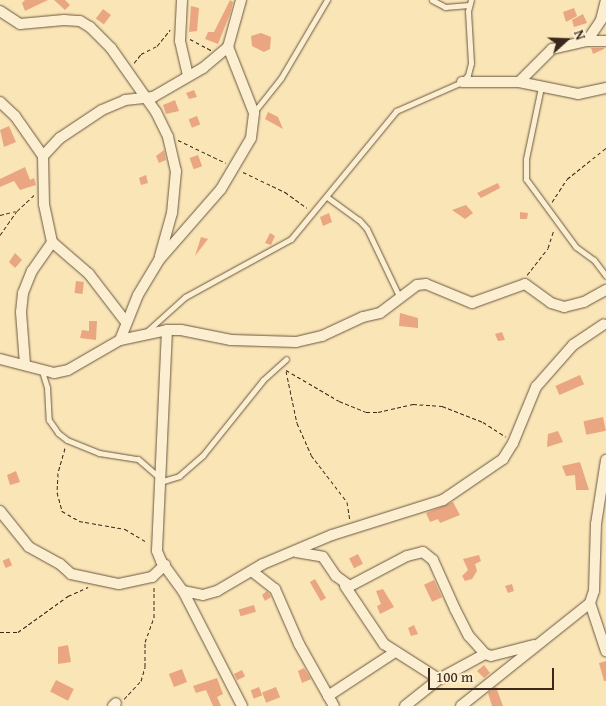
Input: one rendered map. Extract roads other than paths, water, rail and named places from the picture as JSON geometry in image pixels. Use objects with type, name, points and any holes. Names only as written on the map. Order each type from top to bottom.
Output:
[{"type":"street","points":[[182,0],[180,28],[188,75]]},
{"type":"street","points":[[43,156],[60,138],[102,110],[125,100],[147,100],[224,51],[241,0]]},
{"type":"street","points":[[587,41],[601,20],[606,0]]},
{"type":"street","points":[[0,11],[20,24],[80,21],[106,42],[147,100],[168,137],[176,171],[176,190],[159,260]]},
{"type":"street","points":[[519,82],[545,53],[587,41],[606,41]]},
{"type":"street","points":[[120,340],[126,322],[159,260],[221,189],[252,138],[254,113],[224,51]]},
{"type":"street","points":[[462,82],[519,82],[578,94],[606,88]]},
{"type":"street","points":[[0,102],[15,116],[43,156],[42,186],[52,242],[88,274],[126,322]]},
{"type":"street","points":[[25,364],[21,312],[23,293],[32,271],[52,242]]},
{"type":"street","points":[[0,359],[54,373],[68,370],[120,340],[145,333],[167,330],[231,340],[296,342],[322,336],[363,317],[380,313],[399,296],[417,285],[426,284],[472,303],[521,284],[533,288],[557,306],[564,307],[584,302],[606,290]]},
{"type":"street","points":[[605,321],[606,336]]},
{"type":"street","points":[[183,591],[210,593],[231,585],[252,572],[293,552],[350,528],[443,500],[494,467],[513,442],[536,388],[573,345],[605,321]]},
{"type":"street","points":[[167,330],[162,481],[155,540],[157,551],[183,591],[242,706]]},
{"type":"street","points":[[461,706],[502,676],[534,645],[590,603],[594,590],[596,524],[606,460]]},
{"type":"street","points":[[0,511],[29,546],[60,564],[71,574],[100,582],[138,582],[157,574],[165,565]]},
{"type":"street","points":[[293,552],[323,557],[384,644],[439,679]]},
{"type":"street","points":[[345,586],[358,583],[407,556],[423,552],[433,560],[458,616],[485,654],[491,656],[534,645]]},
{"type":"street","points":[[252,572],[275,589],[299,644],[334,706]]},
{"type":"street","points":[[590,603],[605,640],[606,651]]},
{"type":"street","points":[[328,696],[395,652]]},
{"type":"street","points":[[405,706],[439,679],[485,654]]},
{"type":"lane","points":[[254,113],[281,78],[327,0]]},
{"type":"lane","points":[[145,333],[185,297],[291,239],[314,215],[396,111],[462,82],[471,63],[470,2],[444,7],[432,0]]},
{"type":"lane","points":[[541,87],[525,170],[530,184],[556,216],[576,247],[594,260],[606,276]]},
{"type":"lane","points":[[327,197],[367,229],[399,296]]},
{"type":"lane","points":[[42,370],[48,387],[49,420],[67,440],[99,453],[138,459],[162,481],[178,476],[193,464],[263,380],[286,359]]}]
